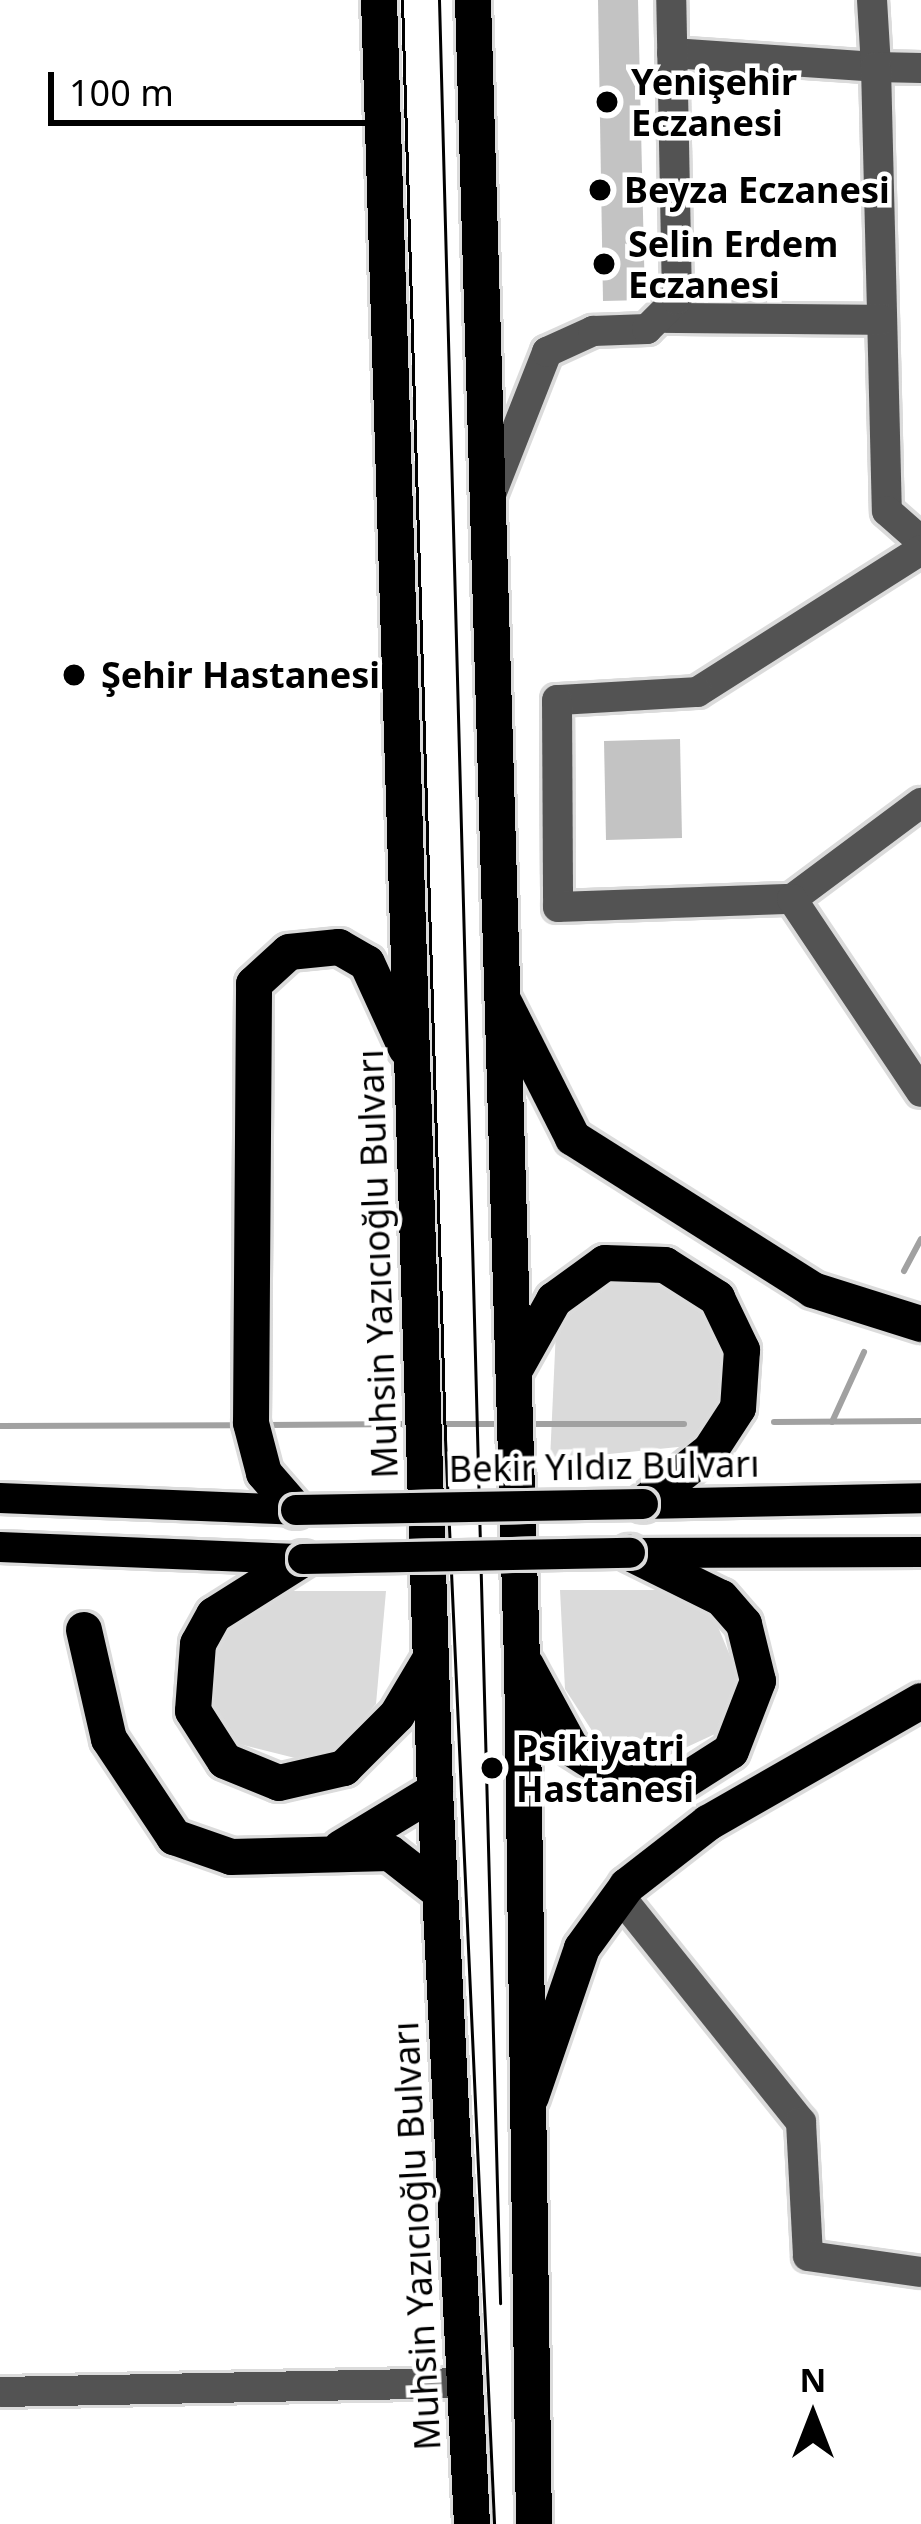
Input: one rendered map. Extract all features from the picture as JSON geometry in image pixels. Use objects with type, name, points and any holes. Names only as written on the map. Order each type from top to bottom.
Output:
[{"type":"highway","name":"Muhsin Yazıcıoğlu Bulvarı","points":[[379,0],[435,1791],[472,2524]]},
{"type":"highway","points":[[473,0],[493,959],[514,1375],[522,1657],[522,2123],[534,2524]]},
{"type":"highway","points":[[296,1510],[264,1473],[251,1423],[254,984],[289,952],[339,946],[367,963],[412,1062]]},
{"type":"highway","points":[[493,959],[510,1024],[573,1138],[813,1290],[921,1324]]},
{"type":"highway","points":[[514,1375],[554,1300],[605,1263],[676,1268],[717,1298],[742,1350],[738,1408],[710,1451],[643,1504]]},
{"type":"highway","points":[[522,1657],[560,1733],[602,1771],[681,1783],[731,1751],[758,1681],[744,1624],[722,1598],[630,1553]]},
{"type":"highway","points":[[303,1558],[214,1615],[198,1644],[193,1711],[225,1761],[279,1783],[344,1768],[397,1715],[433,1655]]},
{"type":"highway","points":[[85,1630],[109,1739],[163,1828],[214,1855],[338,1849],[390,1853],[440,1892]]},
{"type":"highway","points":[[522,2123],[582,1948],[619,1894],[708,1823],[921,1701]]},
{"type":"highway","points":[[338,1849],[435,1791]]},
{"type":"main road","name":"Bekir Yıldız Bulvarı","points":[[0,1498],[296,1510],[921,1498]]},
{"type":"main road","points":[[0,1546],[303,1558],[921,1552]]},
{"type":"street","points":[[666,318],[680,289],[671,0]]},
{"type":"street","points":[[872,0],[887,511],[921,546],[698,692],[557,700],[558,907],[792,899],[921,803]]},
{"type":"street","points":[[672,53],[921,68]]},
{"type":"street","points":[[483,514],[547,352],[578,334],[666,318],[881,320]]},
{"type":"street","points":[[792,899],[921,1092]]},
{"type":"street","points":[[619,1894],[801,2122],[808,2256],[921,2272]]},
{"type":"street","points":[[0,2392],[466,2383]]},
{"type":"shaded area","points":[[607,1276],[680,1283],[724,1333],[726,1392],[688,1446],[550,1460],[556,1330]]},
{"type":"shaded area","points":[[560,1590],[678,1590],[713,1615],[739,1677],[715,1734],[659,1760],[598,1740],[565,1689]]},
{"type":"shaded area","points":[[283,1591],[386,1591],[376,1704],[339,1747],[303,1760],[239,1744],[208,1696],[217,1633]]},
{"type":"building","points":[[598,0],[638,0],[645,300],[603,301]]},
{"type":"building","points":[[680,739],[682,838],[606,840],[604,741]]},
{"type":"waterway","points":[[904,1271],[921,1239]]},
{"type":"waterway","points":[[832,1422],[864,1352]]},
{"type":"waterway","points":[[774,1422],[921,1421]]},
{"type":"waterway","points":[[267,1425],[410,1424]]},
{"type":"waterway","points":[[435,1424],[500,1424]]},
{"type":"waterway","points":[[525,1424],[684,1424]]},
{"type":"waterway","points":[[0,1426],[236,1425]]},
{"type":"tram line","points":[[402,0],[445,1439],[494,2524]]},
{"type":"tram line","points":[[439,0],[500,2303]]},
{"type":"place","name":"Yenişehir Eczanesi","points":[[607,102]]},
{"type":"place","name":"Beyza Eczanesi","points":[[600,190]]},
{"type":"place","name":"Selin Erdem Eczanesi","points":[[604,264]]},
{"type":"place","name":"Şehir Hastanesi","points":[[74,675]]},
{"type":"place","name":"Psikiyatri Hastanesi","points":[[492,1768]]}]
